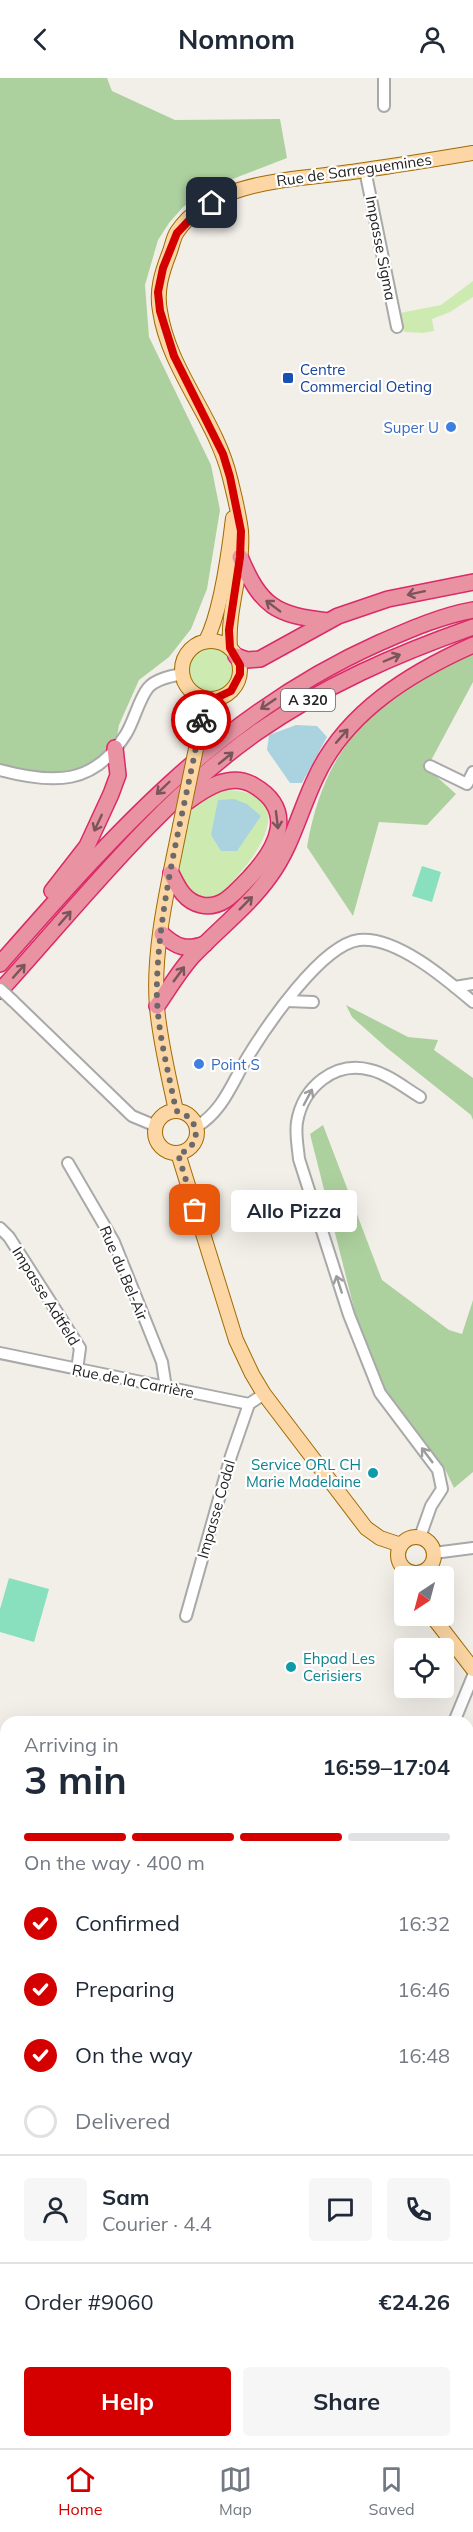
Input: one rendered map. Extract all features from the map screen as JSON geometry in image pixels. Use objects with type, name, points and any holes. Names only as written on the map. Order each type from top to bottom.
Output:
[{"type":"highway","points":[[234,555],[269,605],[297,617],[328,621]]},
{"type":"highway","points":[[233,652],[247,660],[260,659],[328,621],[388,599],[473,582]]},
{"type":"highway","name":"A 320","points":[[0,964],[129,821],[178,774],[240,723],[297,685],[355,654],[416,627],[473,610]]},
{"type":"highway","name":"A 320","points":[[4,994],[93,886],[165,809],[255,734],[306,701],[363,670],[473,627]]},
{"type":"highway","points":[[157,1006],[179,973],[260,890],[272,873],[291,841],[316,776],[328,752],[343,733],[372,705],[422,670],[473,645]]},
{"type":"highway","points":[[18,944],[29,919],[87,846],[118,775],[115,747]]},
{"type":"highway","points":[[165,809],[180,808],[205,788],[231,780],[246,781],[262,790],[274,804],[280,820],[278,836],[271,851],[229,899],[215,906],[202,905],[189,900],[180,891],[171,873]]},
{"type":"highway","points":[[162,934],[181,948],[191,949],[205,944]]},
{"type":"main road","name":"Rue de Sarreguemines","points":[[234,555],[241,531],[223,454],[174,356],[162,319],[158,292],[163,268],[177,233],[198,211],[227,195],[272,180],[365,170],[473,153]]},
{"type":"main road","points":[[206,641],[234,555]]},
{"type":"main road","points":[[233,652],[219,642],[206,641],[190,649],[185,656],[182,674],[189,690],[205,699],[224,697],[237,684],[240,665],[233,652],[230,616],[234,555]]},
{"type":"main road","points":[[176,1111],[157,1006],[157,981],[171,873],[205,699]]},
{"type":"main road","points":[[176,1111],[185,1113],[196,1126],[196,1139],[189,1149],[178,1154],[168,1152],[159,1146],[155,1136],[156,1126],[164,1115],[176,1111]]},
{"type":"main road","points":[[178,1154],[236,1340],[264,1394],[366,1528],[380,1538],[401,1545]]},
{"type":"main road","points":[[404,1566],[399,1554],[401,1545],[411,1537],[420,1537],[429,1542],[434,1553],[430,1566]]},
{"type":"main road","points":[[440,1626],[473,1669]]},
{"type":"street","points":[[384,78],[384,106]]},
{"type":"street","name":"Impasse Sigma","points":[[365,170],[397,327]]},
{"type":"street","points":[[0,770],[66,779],[87,773],[115,747],[130,726],[148,687],[164,678],[182,674]]},
{"type":"street","points":[[430,766],[467,784],[473,772]]},
{"type":"street","points":[[196,1126],[220,1107],[267,1025],[300,985],[336,951],[358,940],[387,944],[437,972],[473,1002]]},
{"type":"street","points":[[455,987],[473,984]]},
{"type":"street","points":[[287,1000],[313,1002],[300,985]]},
{"type":"street","points":[[4,994],[132,1116],[156,1126]]},
{"type":"street","points":[[420,1097],[373,1070],[357,1067],[340,1069],[317,1082],[298,1120],[297,1138],[299,1159],[349,1315],[380,1393],[438,1470],[442,1489],[431,1506],[420,1537]]},
{"type":"street","name":"Rue du Bel-Air","points":[[68,1163],[114,1242],[162,1362],[166,1388]]},
{"type":"street","name":"Impasse Adtfeld","points":[[0,1228],[9,1237],[80,1348],[77,1370]]},
{"type":"street","name":"Rue de la Carrière","points":[[0,1353],[249,1404]]},
{"type":"street","points":[[249,1404],[264,1394]]},
{"type":"street","name":"Impasse Codal","points":[[186,1616],[218,1500],[249,1404]]},
{"type":"street","points":[[434,1553],[473,1548]]},
{"type":"street","points":[[456,1716],[473,1676]]},
{"type":"green space","points":[[0,78],[107,78],[112,91],[175,120],[280,119],[287,158],[209,188],[183,207],[158,240],[145,285],[149,337],[211,465],[220,510],[207,589],[191,629],[169,657],[139,680],[119,725],[115,748],[87,773],[66,779],[0,769]]},
{"type":"green space","points":[[473,281],[473,297],[450,312],[432,319],[434,331],[405,332],[401,326],[400,313],[441,305]]},
{"type":"green space","points":[[211,646],[228,653],[235,670],[228,687],[211,694],[194,687],[187,670],[194,653]]},
{"type":"green space","points":[[473,651],[473,682],[427,768],[456,794],[427,825],[379,822],[353,916],[307,847],[316,809],[328,777],[343,750],[362,726],[384,706],[410,687]]},
{"type":"green space","points":[[227,790],[247,793],[260,799],[267,809],[268,820],[265,833],[259,847],[228,887],[213,897],[202,897],[187,890],[180,878],[182,842],[186,823],[189,812],[201,799],[215,792]]},
{"type":"green space","points":[[422,866],[441,872],[432,902],[412,896]]},
{"type":"green space","points":[[346,1005],[408,1037],[438,1040],[434,1050],[473,1078],[473,1120],[471,1115],[352,1017]]},
{"type":"green space","points":[[323,1125],[382,1280],[449,1330],[462,1334],[473,1300],[473,1472],[454,1488],[444,1467],[385,1389],[357,1320],[310,1134]]},
{"type":"green space","points":[[9,1578],[49,1589],[34,1642],[0,1632],[0,1609]]},
{"type":"water","points":[[296,725],[317,726],[327,737],[302,783],[290,783],[267,750],[269,735]]},
{"type":"water","points":[[234,799],[247,804],[261,816],[237,851],[221,851],[211,835],[218,800]]},
{"type":"way so far","points":[[195,1210],[178,1154],[189,1149],[196,1139],[196,1126],[185,1113],[176,1111],[157,1006],[157,981],[171,873],[201,720]]},
{"type":"place","name":"Centre Commercial Oeting","points":[[288,378]]},
{"type":"place","name":"Super U","points":[[451,427]]},
{"type":"place","name":"Point S","points":[[199,1064]]},
{"type":"place","name":"Allo Pizza","points":[[195,1210]]},
{"type":"place","name":"Service ORL CH Marie Madelaine","points":[[373,1473]]},
{"type":"place","name":"Ehpad Les Cerisiers","points":[[291,1667]]},
{"type":"route","points":[[201,720],[205,699],[224,697],[237,684],[240,674],[240,665],[230,648],[229,630],[240,557],[241,531],[223,454],[174,356],[165,333],[158,292],[163,268],[177,233],[198,211],[212,203]]}]
